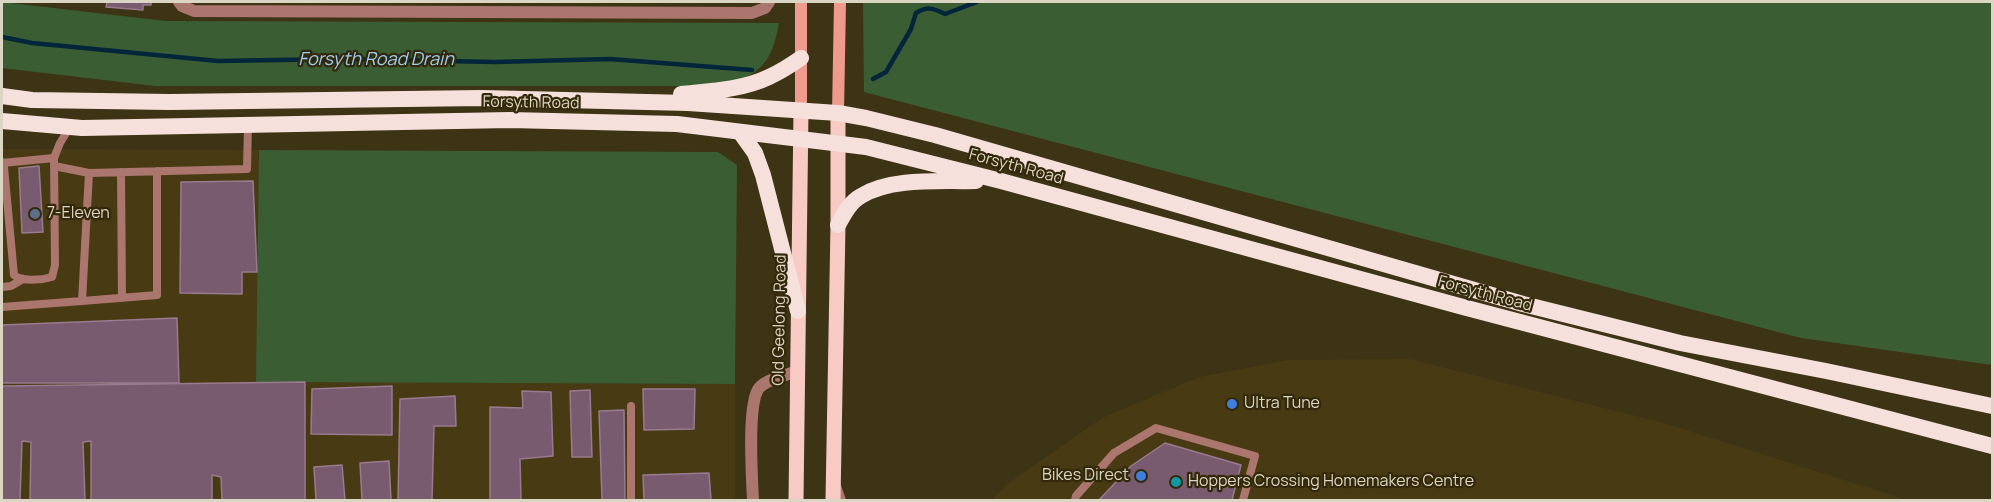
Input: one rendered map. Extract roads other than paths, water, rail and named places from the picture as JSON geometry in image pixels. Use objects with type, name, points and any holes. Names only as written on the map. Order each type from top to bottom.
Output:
[{"type":"highway","points":[[621,101],[727,89],[768,77],[801,58]]},
{"type":"highway","name":"Forsyth Road","points":[[2,96],[32,100],[170,102],[483,98],[688,103],[838,113],[935,135],[1534,307],[1680,343],[1992,406]]},
{"type":"highway","name":"Forsyth Road","points":[[2,121],[70,127],[510,120],[677,124],[866,147],[1992,446]]},
{"type":"highway","points":[[740,132],[755,153],[763,175],[798,311]]},
{"type":"highway","points":[[838,225],[850,204],[861,196],[888,186],[908,182],[1001,181]]},
{"type":"main road","points":[[801,2],[801,110]]},
{"type":"main road","points":[[833,501],[840,2]]},
{"type":"main road","name":"Old Geelong Road","points":[[796,501],[801,110]]},
{"type":"street","points":[[179,2],[182,6],[194,11],[349,7],[752,13],[765,8],[769,2]]},
{"type":"street","points":[[753,501],[752,416],[754,398],[762,385],[798,371]]},
{"type":"lane","points":[[70,127],[54,162],[55,272],[47,279],[17,278],[14,274],[2,163],[54,162],[89,173],[247,169],[248,125]]},
{"type":"lane","points":[[2,307],[157,295],[157,171]]},
{"type":"lane","points":[[121,172],[122,298]]},
{"type":"lane","points":[[82,301],[89,173]]},
{"type":"lane","points":[[2,287],[11,286],[23,279]]},
{"type":"lane","points":[[631,406],[631,501]]},
{"type":"lane","points":[[1075,501],[1076,496],[1114,453],[1156,428],[1255,456],[1243,501]]},
{"type":"lane","points":[[833,474],[842,501]]},
{"type":"waterway","name":"Forsyth Road Drain","points":[[873,79],[886,72],[911,29],[916,13],[923,9],[930,9],[945,14],[977,2]]},
{"type":"waterway","name":"Forsyth Road Drain","points":[[2,37],[32,43],[218,61],[338,59],[495,62],[610,59],[752,70]]},
{"type":"place","name":"7-Eleven","points":[[35,214]]},
{"type":"place","name":"Ultra Tune","points":[[1232,404]]},
{"type":"place","name":"Bikes Direct","points":[[1141,476]]},
{"type":"place","name":"Hoppers Crossing Homemakers Centre","points":[[1176,482]]}]
